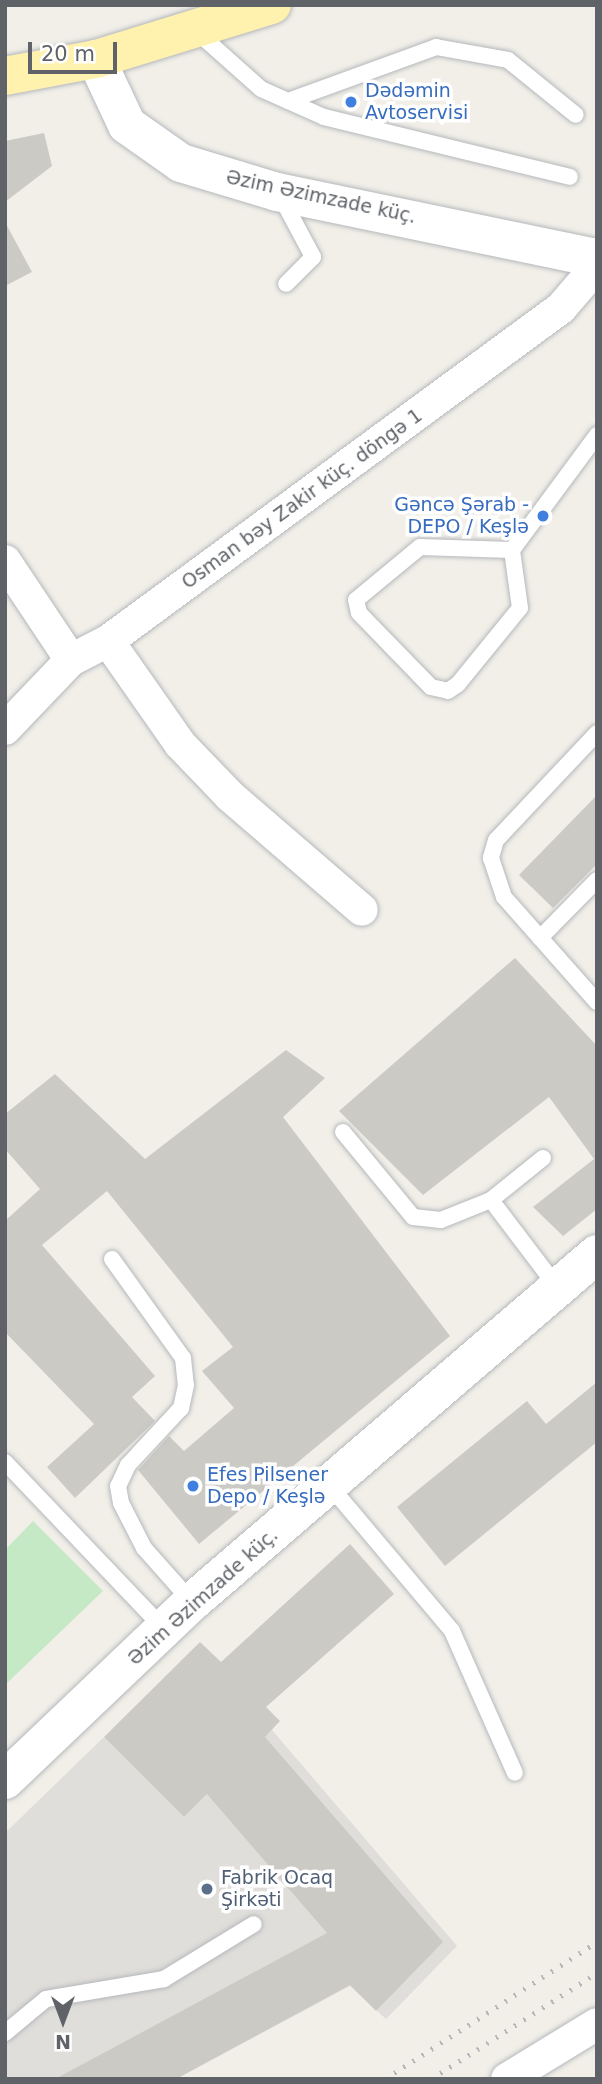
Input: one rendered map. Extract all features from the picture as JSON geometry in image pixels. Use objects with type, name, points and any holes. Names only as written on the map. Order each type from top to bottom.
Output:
[{"type":"main road","points":[[5,76],[96,59],[196,31],[272,5]]},
{"type":"street","name":"Əzim Əzimzade küç.","points":[[96,59],[127,125],[148,144],[181,163],[277,192],[597,258]]},
{"type":"street","name":"Osman bəy Zakir küç. döngə 1","points":[[5,729],[71,660],[107,641],[561,308],[597,266]]},
{"type":"street","points":[[5,561],[71,660]]},
{"type":"street","points":[[107,641],[150,708],[188,753],[362,910]]},
{"type":"street","name":"Əzim Əzimzade küç.","points":[[5,1780],[192,1602],[597,1254]]},
{"type":"street","points":[[507,2079],[597,2024]]},
{"type":"lane","points":[[196,31],[261,89],[288,101],[376,133],[570,177]]},
{"type":"lane","points":[[288,101],[436,47],[508,60],[576,115]]},
{"type":"lane","points":[[277,192],[313,257],[286,284]]},
{"type":"lane","points":[[512,550],[419,547],[356,600],[359,613],[431,687],[449,691],[520,608],[512,550],[597,435]]},
{"type":"lane","points":[[597,733],[496,840],[491,859],[499,888],[597,1002]]},
{"type":"lane","points":[[540,938],[597,880]]},
{"type":"lane","points":[[343,1132],[413,1217],[441,1220],[491,1200],[543,1158]]},
{"type":"lane","points":[[491,1200],[557,1287]]},
{"type":"lane","points":[[113,1259],[183,1358],[186,1385],[181,1408],[128,1465],[118,1486],[121,1503],[144,1548],[192,1602]]},
{"type":"lane","points":[[5,1462],[164,1629]]},
{"type":"lane","points":[[330,1486],[452,1631],[515,1773]]},
{"type":"lane","points":[[5,2033],[46,1999],[164,1979],[254,1924]]},
{"type":"shaded area","name":"Fabrik Ocaq Şirkəti","points":[[272,1730],[457,1946],[386,2019],[350,1986],[176,2079],[5,2079],[5,1833],[104,1737],[184,1817]]},
{"type":"green space","points":[[33,1521],[103,1591],[5,1685],[5,1550]]},
{"type":"building","points":[[44,133],[52,166],[5,202],[5,141]]},
{"type":"building","points":[[5,222],[32,272],[5,286]]},
{"type":"building","points":[[597,795],[597,864],[553,908],[519,875]]},
{"type":"building","points":[[515,958],[597,1046],[597,1209],[563,1236],[533,1207],[594,1159],[549,1097],[423,1195],[339,1111]]},
{"type":"building","points":[[286,1050],[325,1078],[283,1117],[450,1336],[199,1544],[138,1470],[169,1436],[184,1451],[234,1408],[202,1371],[233,1347],[107,1191],[42,1245],[155,1376],[132,1397],[155,1421],[75,1498],[47,1467],[94,1424],[5,1332],[5,1221],[40,1189],[5,1149],[5,1114],[55,1074],[145,1159]]},
{"type":"building","points":[[597,1382],[597,1442],[445,1566],[397,1507],[527,1401],[546,1424]]},
{"type":"building","points":[[350,1544],[394,1594],[266,1707],[280,1721],[265,1737],[443,1942],[376,2011],[350,1985],[176,2079],[55,2079],[327,1933],[207,1794],[184,1817],[104,1737],[200,1642],[221,1662]]},
{"type":"railway","points":[[385,2079],[597,1942]]},
{"type":"railway","points":[[431,2079],[597,1973]]},
{"type":"place","name":"Dədəmin Avtoservisi","points":[[351,102]]},
{"type":"place","name":"Gəncə Şərab - DEPO / Keşlə","points":[[543,516]]},
{"type":"place","name":"Efes Pilsener Depo / Keşlə","points":[[193,1486]]},
{"type":"place","name":"Fabrik Ocaq Şirkəti","points":[[207,1889]]}]
